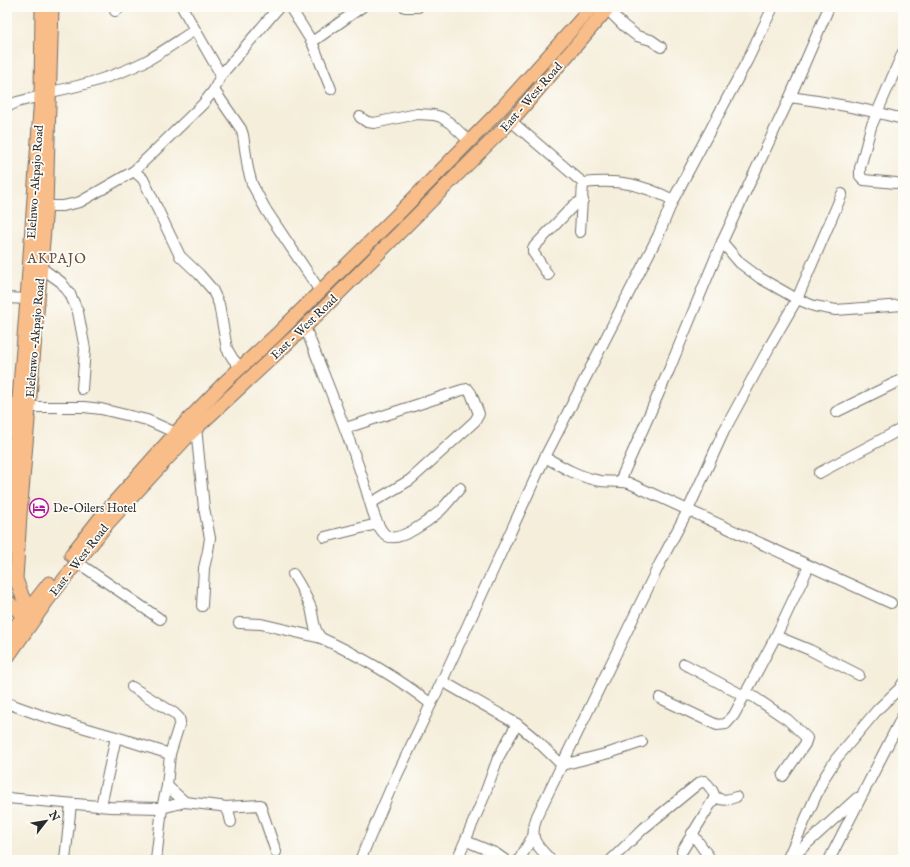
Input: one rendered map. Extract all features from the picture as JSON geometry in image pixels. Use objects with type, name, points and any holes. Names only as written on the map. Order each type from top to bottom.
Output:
[{"type":"main road","name":"Elelnwo -Akpajo Road","points":[[7,549],[8,514],[45,94],[42,7]]},
{"type":"main road","name":"Elelenwo -Akpajo Road","points":[[31,614],[16,579],[18,407],[40,267],[46,206],[45,94],[52,7]]},
{"type":"main road","name":"East - West Road","points":[[8,657],[51,580],[101,517],[176,433],[240,368],[402,210],[498,112],[592,7]]},
{"type":"main road","name":"East - West Road","points":[[7,637],[31,614],[77,562],[108,523],[196,427],[305,327],[511,121],[608,8]]},
{"type":"main road","points":[[16,579],[29,589],[36,589],[51,580]]},
{"type":"main road","points":[[7,600],[18,611],[31,614]]},
{"type":"street","points":[[182,7],[221,75]]},
{"type":"street","points":[[46,206],[63,206],[80,202],[134,171],[203,104],[214,90],[221,75],[279,7]]},
{"type":"street","points":[[290,7],[312,42],[331,89]]},
{"type":"street","points":[[312,42],[362,7]]},
{"type":"street","points":[[405,7],[418,7]]},
{"type":"street","points":[[360,860],[390,790],[545,457],[658,236],[673,200],[747,61],[773,7]]},
{"type":"street","points":[[620,481],[669,370],[722,242],[790,97],[829,7]]},
{"type":"street","points":[[608,8],[637,36],[651,40],[661,47]]},
{"type":"street","points":[[7,107],[17,102],[64,90],[112,75],[146,61],[195,30]]},
{"type":"street","points":[[896,183],[864,180],[860,176],[862,158],[871,127],[903,52]]},
{"type":"street","points":[[214,90],[241,129],[249,179],[259,198],[320,291]]},
{"type":"street","points":[[790,97],[878,112],[903,119]]},
{"type":"street","points":[[360,116],[367,122],[374,123],[417,114],[434,115],[450,123],[469,141]]},
{"type":"street","points":[[511,121],[583,183],[600,181],[631,184],[652,190],[673,200]]},
{"type":"street","points":[[134,171],[147,187],[180,256],[212,289],[219,304],[227,349],[240,368]]},
{"type":"street","points":[[580,232],[583,183]]},
{"type":"street","points":[[551,860],[536,843],[533,836],[533,827],[537,816],[660,563],[688,510],[724,431],[797,299],[842,194]]},
{"type":"street","points":[[548,274],[533,252],[533,248],[574,205],[583,200]]},
{"type":"street","points":[[722,242],[740,263],[760,278],[797,299],[814,306],[836,310],[903,305]]},
{"type":"street","points":[[40,267],[61,282],[70,294],[78,312],[85,349],[82,389]]},
{"type":"street","points":[[7,298],[27,298]]},
{"type":"street","points":[[305,327],[346,428],[377,524],[387,536],[396,537],[406,534],[440,511],[460,488]]},
{"type":"street","points":[[836,412],[903,379]]},
{"type":"street","points":[[346,428],[468,389],[479,414],[475,421],[410,480],[371,503]]},
{"type":"street","points":[[18,407],[84,407],[101,409],[147,420],[176,433]]},
{"type":"street","points":[[196,427],[204,508],[210,538],[204,568],[202,606]]},
{"type":"street","points":[[819,473],[903,428]]},
{"type":"street","points":[[545,457],[560,466],[584,476],[601,481],[620,481],[629,483],[891,603]]},
{"type":"street","points":[[325,537],[377,524]]},
{"type":"street","points":[[77,562],[160,619]]},
{"type":"street","points":[[660,698],[717,726],[726,724],[734,715],[776,636],[809,566]]},
{"type":"street","points":[[293,574],[303,590],[311,609],[315,628],[321,638]]},
{"type":"street","points":[[239,623],[261,624],[321,638],[386,671],[431,704]]},
{"type":"street","points":[[776,636],[810,650],[859,675]]},
{"type":"street","points":[[684,664],[744,696],[749,695],[769,706],[788,720],[807,738],[805,744],[783,776]]},
{"type":"street","points":[[442,681],[517,724],[562,765]]},
{"type":"street","points":[[788,860],[824,778],[836,760],[878,709],[903,683]]},
{"type":"street","points":[[132,686],[179,718],[180,726],[170,754],[168,786],[162,808],[156,860]]},
{"type":"street","points":[[10,706],[170,754]]},
{"type":"street","points":[[829,860],[903,714]]},
{"type":"street","points":[[457,860],[466,841],[498,758],[517,724]]},
{"type":"street","points":[[101,806],[116,737]]},
{"type":"street","points":[[562,765],[609,753],[642,742]]},
{"type":"street","points":[[611,860],[644,828],[699,783],[704,781],[707,783],[715,797],[720,800],[728,800],[736,797]]},
{"type":"street","points":[[168,786],[185,802]]},
{"type":"street","points":[[788,860],[863,794]]},
{"type":"street","points":[[682,851],[715,797]]},
{"type":"street","points":[[7,798],[101,806],[162,808],[185,802],[220,806],[225,808],[260,805],[276,852]]},
{"type":"street","points":[[65,860],[71,804]]},
{"type":"street","points":[[225,808],[231,822]]},
{"type":"street","points":[[692,833],[709,857]]},
{"type":"street","points":[[519,860],[533,836]]},
{"type":"street","points":[[466,841],[495,853],[505,860]]},
{"type":"place","name":"De-Oilers Hotel","points":[[39,508]]},
{"type":"district","name":"AKPAJO","points":[[57,258]]}]
